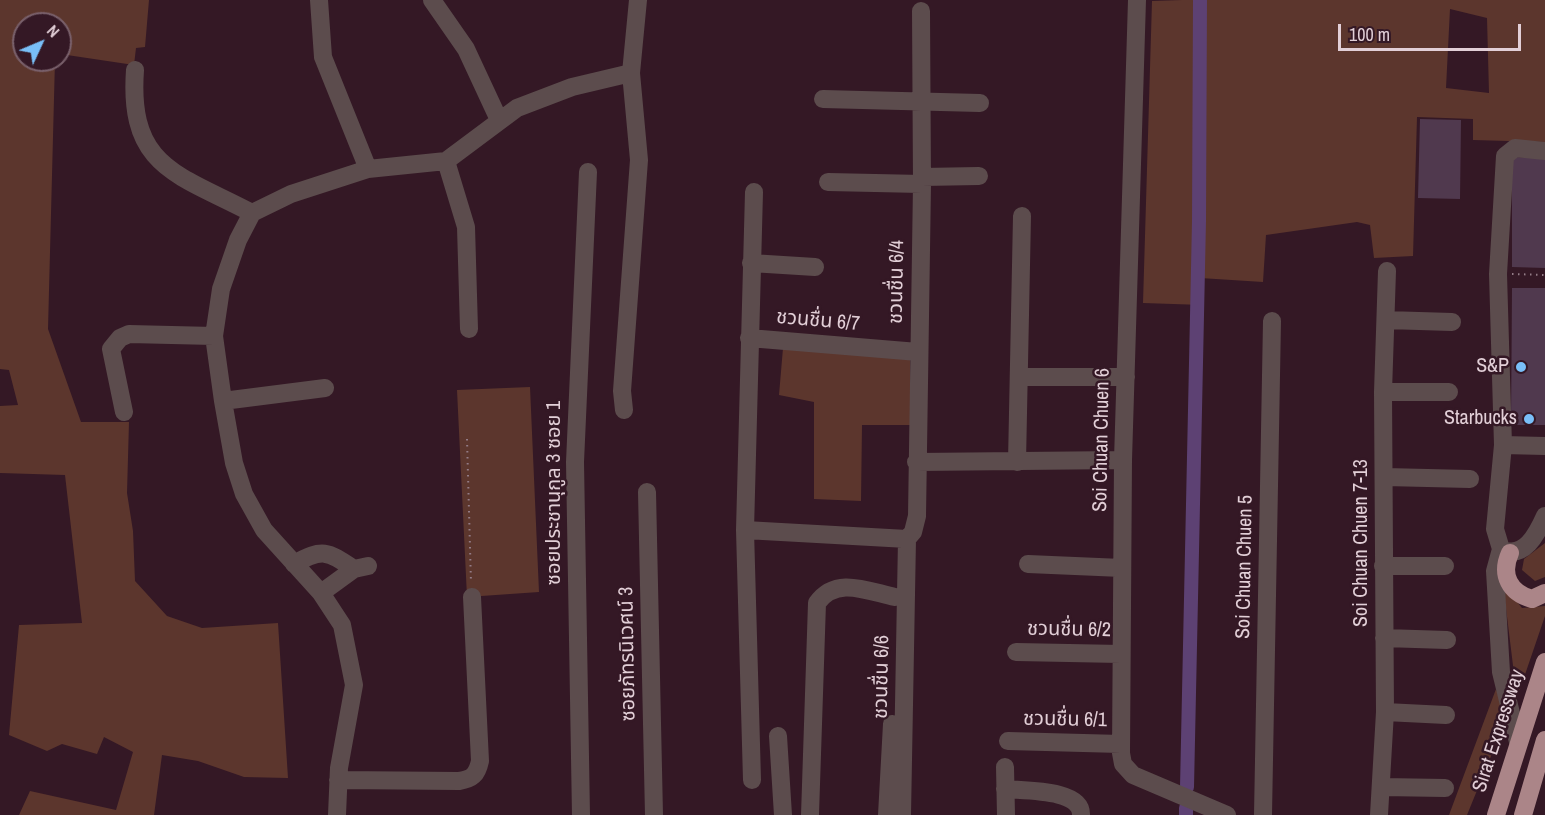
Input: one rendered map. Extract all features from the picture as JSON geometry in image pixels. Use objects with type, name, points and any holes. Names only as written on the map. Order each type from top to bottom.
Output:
[{"type":"highway","points":[[1505,551],[1509,582],[1514,591],[1532,599],[1545,593]]},
{"type":"highway","name":"Sirat Expressway","points":[[1496,815],[1545,662]]},
{"type":"highway","points":[[1523,815],[1545,740]]},
{"type":"highway","points":[[1490,815],[1516,749]]},
{"type":"street","points":[[319,0],[323,57],[368,169]]},
{"type":"street","points":[[432,0],[466,49],[499,120]]},
{"type":"street","points":[[624,410],[622,391],[639,160],[631,73],[638,0]]},
{"type":"street","name":"Soi Chuan Chuen 6","points":[[1137,0],[1123,460],[1121,654],[1123,764],[1133,775],[1227,815]]},
{"type":"street","name":"ชวนชื่น 6/4","points":[[907,539],[916,524],[922,180],[921,11]]},
{"type":"street","points":[[135,70],[134,93],[137,123],[150,152],[170,170],[252,213]]},
{"type":"street","points":[[337,815],[338,780],[354,686],[342,625],[321,593],[264,530],[244,494],[234,464],[223,401],[214,336],[221,289],[238,240],[252,213],[291,194],[368,169],[446,161],[517,108],[573,87],[631,73]]},
{"type":"street","points":[[823,99],[980,103]]},
{"type":"street","points":[[1505,551],[1495,529],[1503,445],[1498,274],[1505,156],[1515,148],[1545,151]]},
{"type":"street","points":[[446,161],[466,227],[469,329]]},
{"type":"street","name":"ซอยประชานุกูล 3 ซอย 1","points":[[581,815],[575,462],[588,172]]},
{"type":"street","points":[[828,182],[979,176]]},
{"type":"street","points":[[752,780],[745,530],[754,192]]},
{"type":"street","points":[[1017,462],[1022,216]]},
{"type":"street","points":[[751,263],[815,267]]},
{"type":"street","name":"Soi Chuan Chuen 7-13","points":[[1379,815],[1385,712],[1383,392],[1387,272]]},
{"type":"street","points":[[1386,320],[1452,322]]},
{"type":"street","name":"Soi Chuan Chuen 5","points":[[1263,815],[1272,321]]},
{"type":"street","points":[[123,411],[111,349],[120,338],[129,334],[214,336]]},
{"type":"street","name":"ชวนชื่น 6/7","points":[[749,338],[918,352]]},
{"type":"street","points":[[1020,376],[1126,377]]},
{"type":"street","points":[[223,401],[325,388]]},
{"type":"street","points":[[1383,392],[1449,392]]},
{"type":"street","points":[[1503,445],[1545,446]]},
{"type":"street","points":[[916,462],[1123,460]]},
{"type":"street","points":[[1385,477],[1470,479]]},
{"type":"street","name":"ซอยภัทรนิเวศน์ 3","points":[[648,492],[654,815]]},
{"type":"street","points":[[1505,551],[1520,550],[1537,535],[1545,516]]},
{"type":"street","points":[[745,530],[907,539]]},
{"type":"street","name":"ชวนชื่น 6/6","points":[[902,815],[907,539]]},
{"type":"street","points":[[1505,551],[1495,571],[1501,672],[1516,749]]},
{"type":"street","points":[[294,564],[314,553],[326,552],[361,567],[321,593]]},
{"type":"street","points":[[1028,564],[1122,568]]},
{"type":"street","points":[[1383,566],[1445,566]]},
{"type":"street","points":[[810,815],[817,603],[824,592],[837,586],[895,589],[893,707],[886,815]]},
{"type":"street","points":[[338,780],[459,781],[470,779],[477,772],[480,761],[472,597]]},
{"type":"street","points":[[1384,638],[1447,639]]},
{"type":"street","name":"ชวนชื่น 6/2","points":[[1016,652],[1121,654]]},
{"type":"street","points":[[1385,712],[1446,715]]},
{"type":"street","points":[[778,736],[782,815],[787,815]]},
{"type":"street","name":"ชวนชื่น 6/1","points":[[1008,741],[1121,744]]},
{"type":"street","points":[[1005,767],[1006,815]]},
{"type":"street","points":[[1382,787],[1444,788]]},
{"type":"street","points":[[1005,789],[1066,796],[1076,800],[1081,808],[1081,815]]},
{"type":"path","points":[[1498,274],[1545,275]]},
{"type":"path","points":[[467,439],[472,597]]},
{"type":"shaded area","points":[[0,0],[149,0],[145,47],[136,48],[134,65],[72,56],[72,12],[12,12],[12,72],[55,72],[48,329],[81,422],[129,422],[127,493],[133,531],[135,581],[167,616],[202,628],[278,623],[288,778],[244,777],[198,761],[162,755],[154,815],[19,815],[30,791],[116,810],[133,752],[104,737],[97,754],[62,744],[47,751],[9,735],[19,625],[82,623],[65,475],[0,473],[0,406],[18,405],[9,370],[0,369]]},
{"type":"shaded area","points":[[1545,0],[1545,142],[1473,140],[1473,119],[1417,117],[1413,256],[1374,258],[1370,225],[1357,222],[1266,235],[1263,282],[1200,278],[1203,305],[1143,303],[1152,1]],"holes":[[[1450,9],[1487,18],[1489,93],[1446,88]]]},
{"type":"shaded area","points":[[783,348],[910,359],[911,425],[862,425],[861,501],[814,499],[814,402],[779,395]]},
{"type":"shaded area","points":[[530,387],[539,592],[467,597],[457,390]]},
{"type":"shaded area","points":[[1545,543],[1545,577],[1535,581],[1522,570],[1524,559]]},
{"type":"shaded area","points":[[1503,584],[1522,608],[1545,606],[1545,616],[1517,698]]},
{"type":"shaded area","points":[[1496,689],[1504,713],[1498,739],[1467,815],[1449,815]]},
{"type":"building","points":[[1420,119],[1461,120],[1460,199],[1418,198]]},
{"type":"building","points":[[1512,157],[1545,158],[1545,268],[1512,267]]},
{"type":"building","points":[[1512,288],[1545,288],[1545,425],[1511,425]]},
{"type":"waterway","points":[[1187,787],[1199,221],[1200,0]]},
{"type":"waterway","points":[[1186,808],[1186,815]]},
{"type":"place","name":"S&P","points":[[1521,367]]},
{"type":"place","name":"Starbucks","points":[[1529,419]]}]
